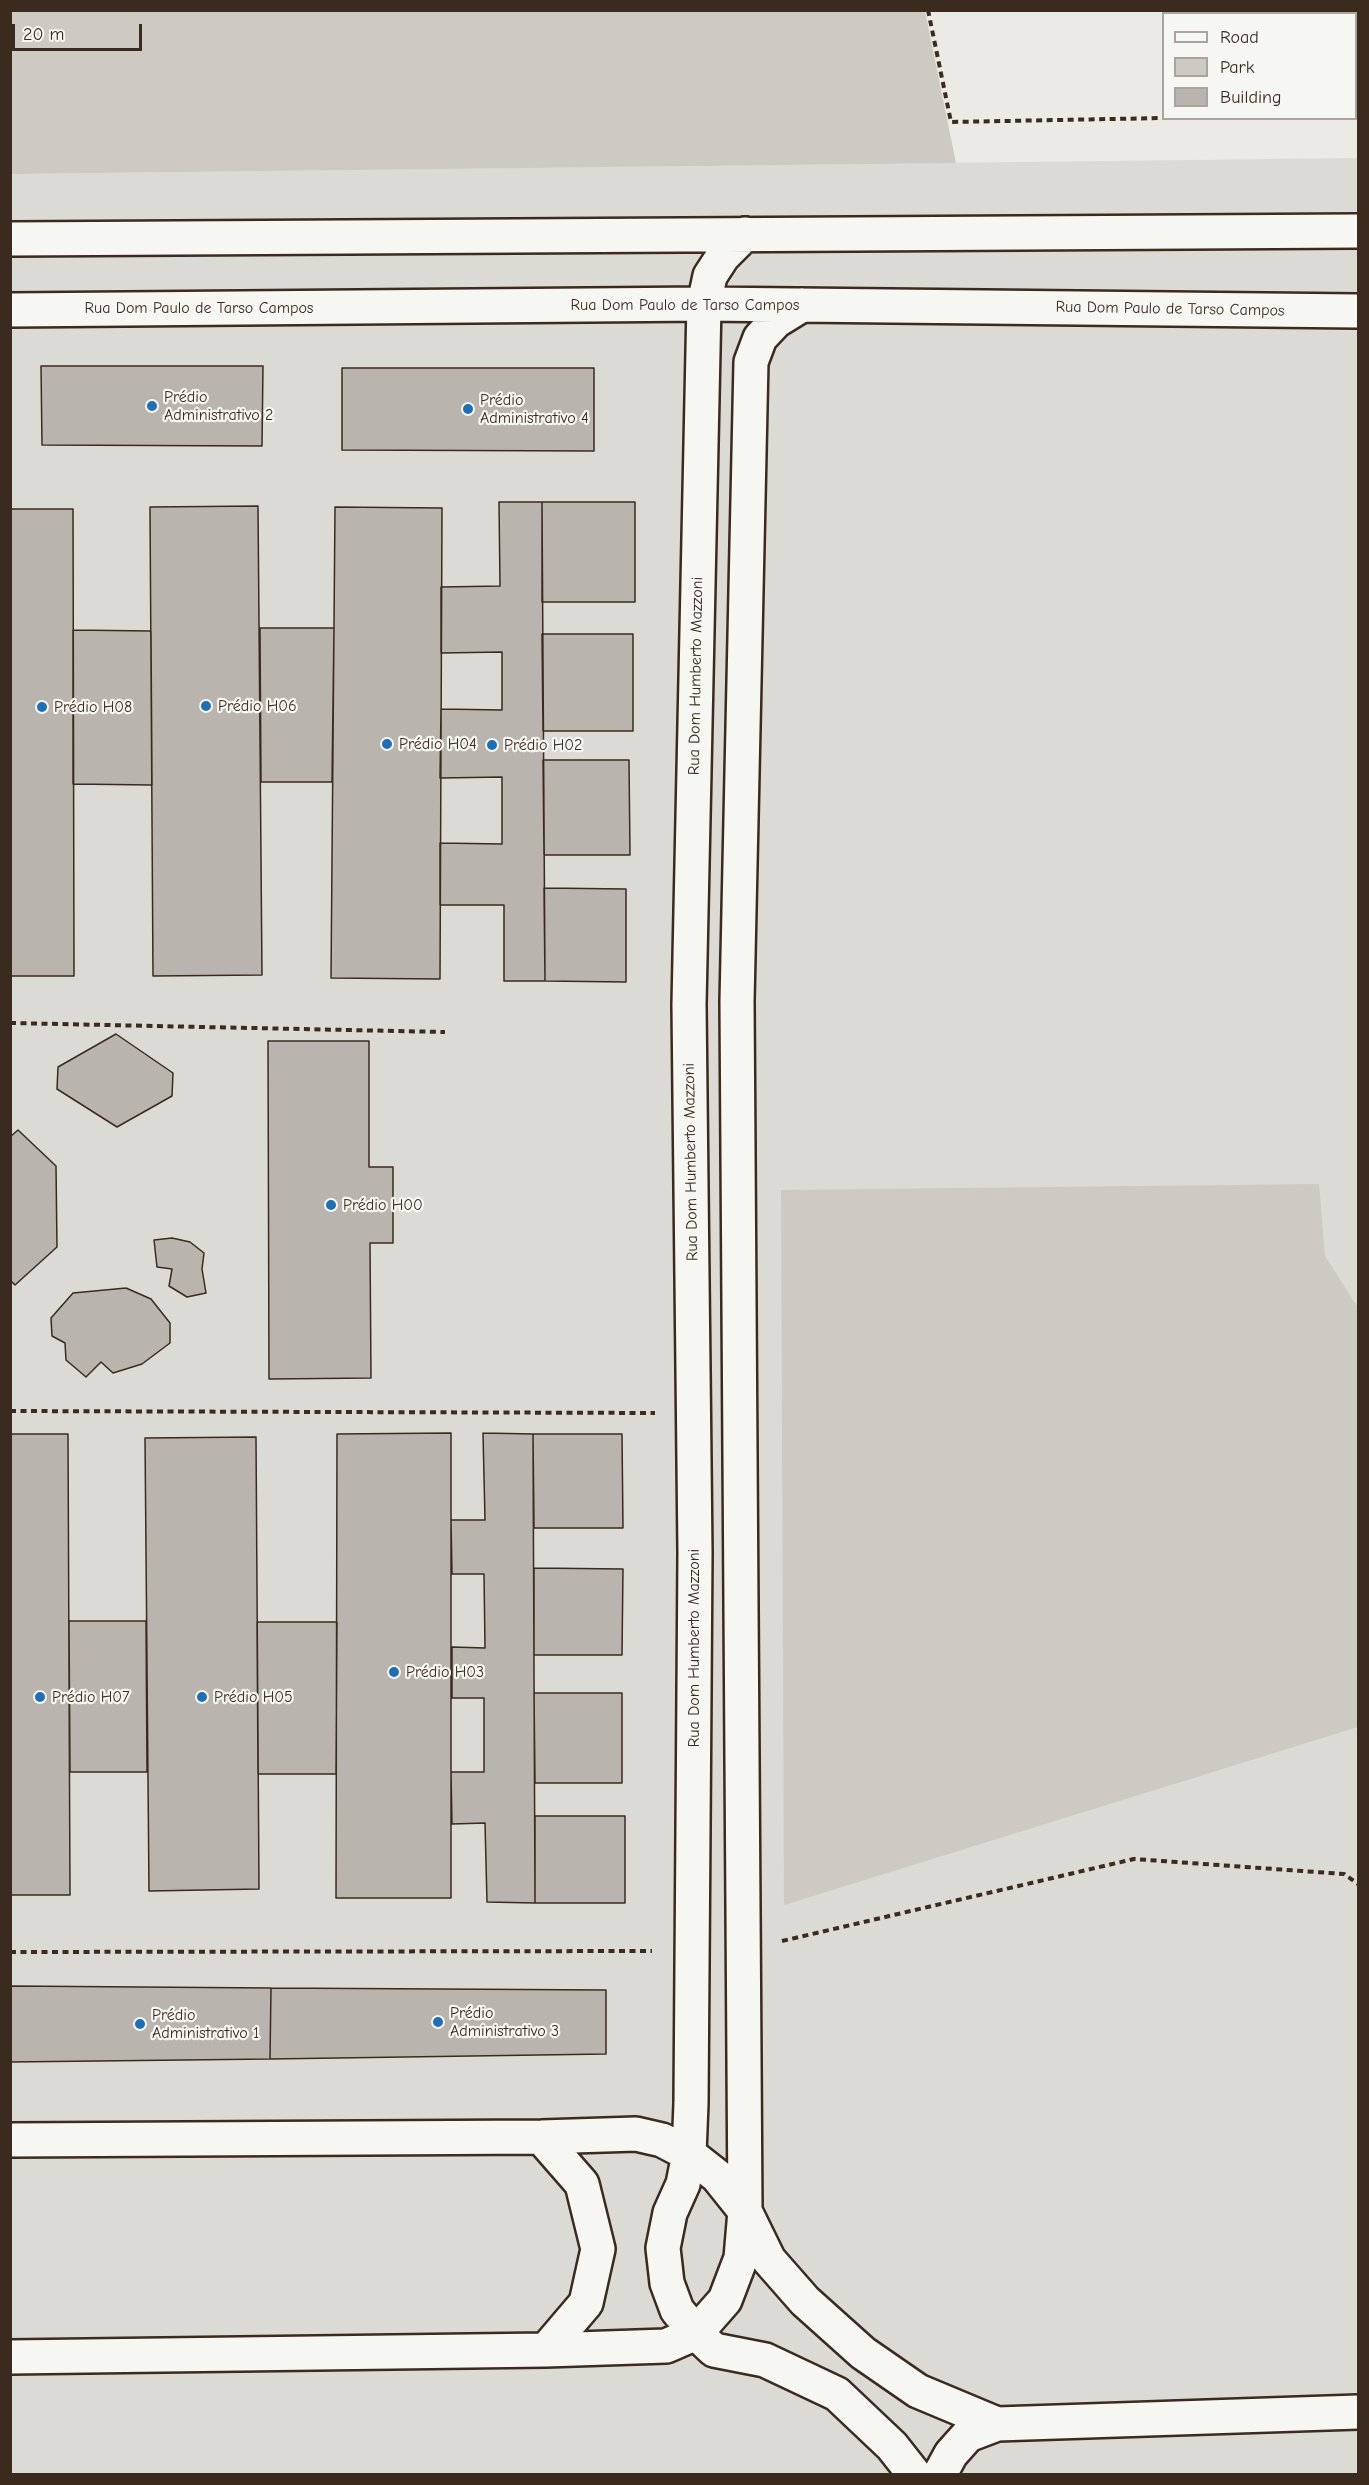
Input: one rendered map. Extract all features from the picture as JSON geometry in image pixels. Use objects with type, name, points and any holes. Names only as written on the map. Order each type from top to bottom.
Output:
[{"type":"street","points":[[10,239],[1359,231]]},
{"type":"street","name":"Rua Dom Humberto Mazzoni","points":[[745,234],[723,256],[710,276],[704,304],[689,1004],[694,1413],[691,2103],[689,2154],[683,2184],[670,2213],[663,2248],[667,2283],[677,2310],[696,2333],[714,2349],[765,2360],[837,2394],[892,2446],[914,2475]]},
{"type":"street","name":"Rua Dom Paulo de Tarso Campos","points":[[10,310],[704,304],[1359,312]]},
{"type":"street","points":[[10,2357],[546,2350],[666,2346],[696,2333],[724,2300],[741,2258],[745,2211],[737,1001],[751,362],[760,338],[776,321],[802,305]]},
{"type":"street","points":[[10,2140],[541,2137],[636,2134],[662,2140],[689,2154],[717,2176],[745,2211],[769,2260],[805,2301],[863,2353],[918,2391],[997,2424]]},
{"type":"street","points":[[541,2137],[582,2184],[598,2248],[586,2303],[546,2350]]},
{"type":"street","points":[[940,2475],[951,2454],[968,2435],[997,2424],[1359,2412]]},
{"type":"path","points":[[928,10],[951,122],[1162,118]]},
{"type":"path","points":[[10,1023],[445,1032]]},
{"type":"path","points":[[10,1411],[694,1413]]},
{"type":"path","points":[[743,1950],[1134,1858],[1344,1874],[1359,1884]]},
{"type":"path","points":[[10,1952],[693,1951]]},
{"type":"shaded area","points":[[1358,158],[1358,2474],[11,2474],[10,174]]},
{"type":"green space","points":[[10,11],[925,11],[956,163],[11,174]]},
{"type":"green space","points":[[1319,1184],[1325,1256],[1358,1308],[1358,1727],[784,1905],[781,1190]]},
{"type":"building","name":"Prédio Administrativo 2","points":[[41,366],[263,366],[262,446],[42,445]]},
{"type":"building","name":"Prédio Administrativo 4","points":[[342,368],[594,368],[594,451],[342,450]]},
{"type":"building","name":"Prédio H02","points":[[499,502],[542,502],[545,981],[504,981],[504,905],[440,905],[440,843],[502,844],[502,777],[440,778],[441,709],[502,710],[502,652],[441,653],[441,587],[500,586]]},
{"type":"building","points":[[542,502],[635,502],[635,602],[542,602]]},
{"type":"building","name":"Prédio H06","points":[[258,506],[262,975],[153,976],[150,507]]},
{"type":"building","name":"Prédio H04","points":[[335,507],[442,508],[440,979],[331,978]]},
{"type":"building","name":"Prédio H08","points":[[10,509],[73,509],[74,976],[10,976]]},
{"type":"building","points":[[260,628],[334,628],[332,782],[261,782]]},
{"type":"building","points":[[73,630],[151,631],[152,785],[73,784]]},
{"type":"building","name":"Prédio H02","points":[[542,634],[633,634],[633,731],[543,731]]},
{"type":"building","name":"Prédio H02","points":[[543,760],[629,760],[630,855],[544,855]]},
{"type":"building","points":[[544,888],[626,889],[626,982],[545,981]]},
{"type":"building","points":[[116,1034],[173,1073],[172,1096],[117,1127],[57,1089],[58,1067]]},
{"type":"building","name":"Prédio H00","points":[[268,1041],[369,1041],[369,1167],[393,1167],[393,1243],[370,1243],[371,1378],[269,1379]]},
{"type":"building","points":[[18,1130],[56,1166],[57,1247],[15,1285],[10,1280],[10,1137]]},
{"type":"building","points":[[172,1238],[190,1242],[204,1253],[202,1269],[206,1293],[187,1297],[169,1286],[172,1269],[157,1267],[154,1240]]},
{"type":"building","points":[[126,1288],[151,1299],[170,1323],[170,1343],[142,1364],[113,1373],[101,1362],[86,1377],[66,1360],[65,1343],[52,1336],[51,1318],[73,1293]]},
{"type":"building","name":"Prédio H03","points":[[451,1433],[451,1898],[336,1898],[337,1434]]},
{"type":"building","points":[[483,1433],[533,1434],[535,1903],[487,1902],[485,1823],[452,1824],[451,1772],[484,1772],[484,1698],[452,1698],[452,1647],[485,1648],[484,1574],[452,1574],[451,1520],[485,1520]]},
{"type":"building","name":"Prédio H07","points":[[10,1434],[68,1434],[70,1895],[10,1895]]},
{"type":"building","points":[[533,1434],[622,1434],[623,1528],[534,1528]]},
{"type":"building","name":"Prédio H05","points":[[256,1437],[259,1889],[149,1891],[145,1438]]},
{"type":"building","points":[[534,1568],[623,1569],[622,1655],[534,1655]]},
{"type":"building","points":[[69,1621],[146,1621],[147,1772],[70,1772]]},
{"type":"building","points":[[257,1622],[337,1622],[336,1774],[258,1774]]},
{"type":"building","points":[[534,1693],[622,1693],[622,1783],[535,1783]]},
{"type":"building","points":[[535,1816],[625,1816],[625,1903],[535,1903]]},
{"type":"building","name":"Prédio Administrativo 1","points":[[10,1986],[271,1988],[270,2059],[10,2062]]},
{"type":"building","name":"Prédio Administrativo 3","points":[[271,1988],[606,1990],[606,2054],[270,2059]]},
{"type":"place","name":"Prédio Administrativo 2","points":[[152,406]]},
{"type":"place","name":"Prédio Administrativo 4","points":[[468,409]]},
{"type":"place","name":"Prédio H06","points":[[206,706]]},
{"type":"place","name":"Prédio H08","points":[[42,707]]},
{"type":"place","name":"Prédio H04","points":[[387,744]]},
{"type":"place","name":"Prédio H02","points":[[492,745]]},
{"type":"place","name":"Prédio H00","points":[[331,1205]]},
{"type":"place","name":"Prédio H03","points":[[394,1672]]},
{"type":"place","name":"Prédio H07","points":[[40,1697]]},
{"type":"place","name":"Prédio H05","points":[[202,1697]]},
{"type":"place","name":"Prédio Administrativo 3","points":[[438,2022]]},
{"type":"place","name":"Prédio Administrativo 1","points":[[140,2024]]}]
